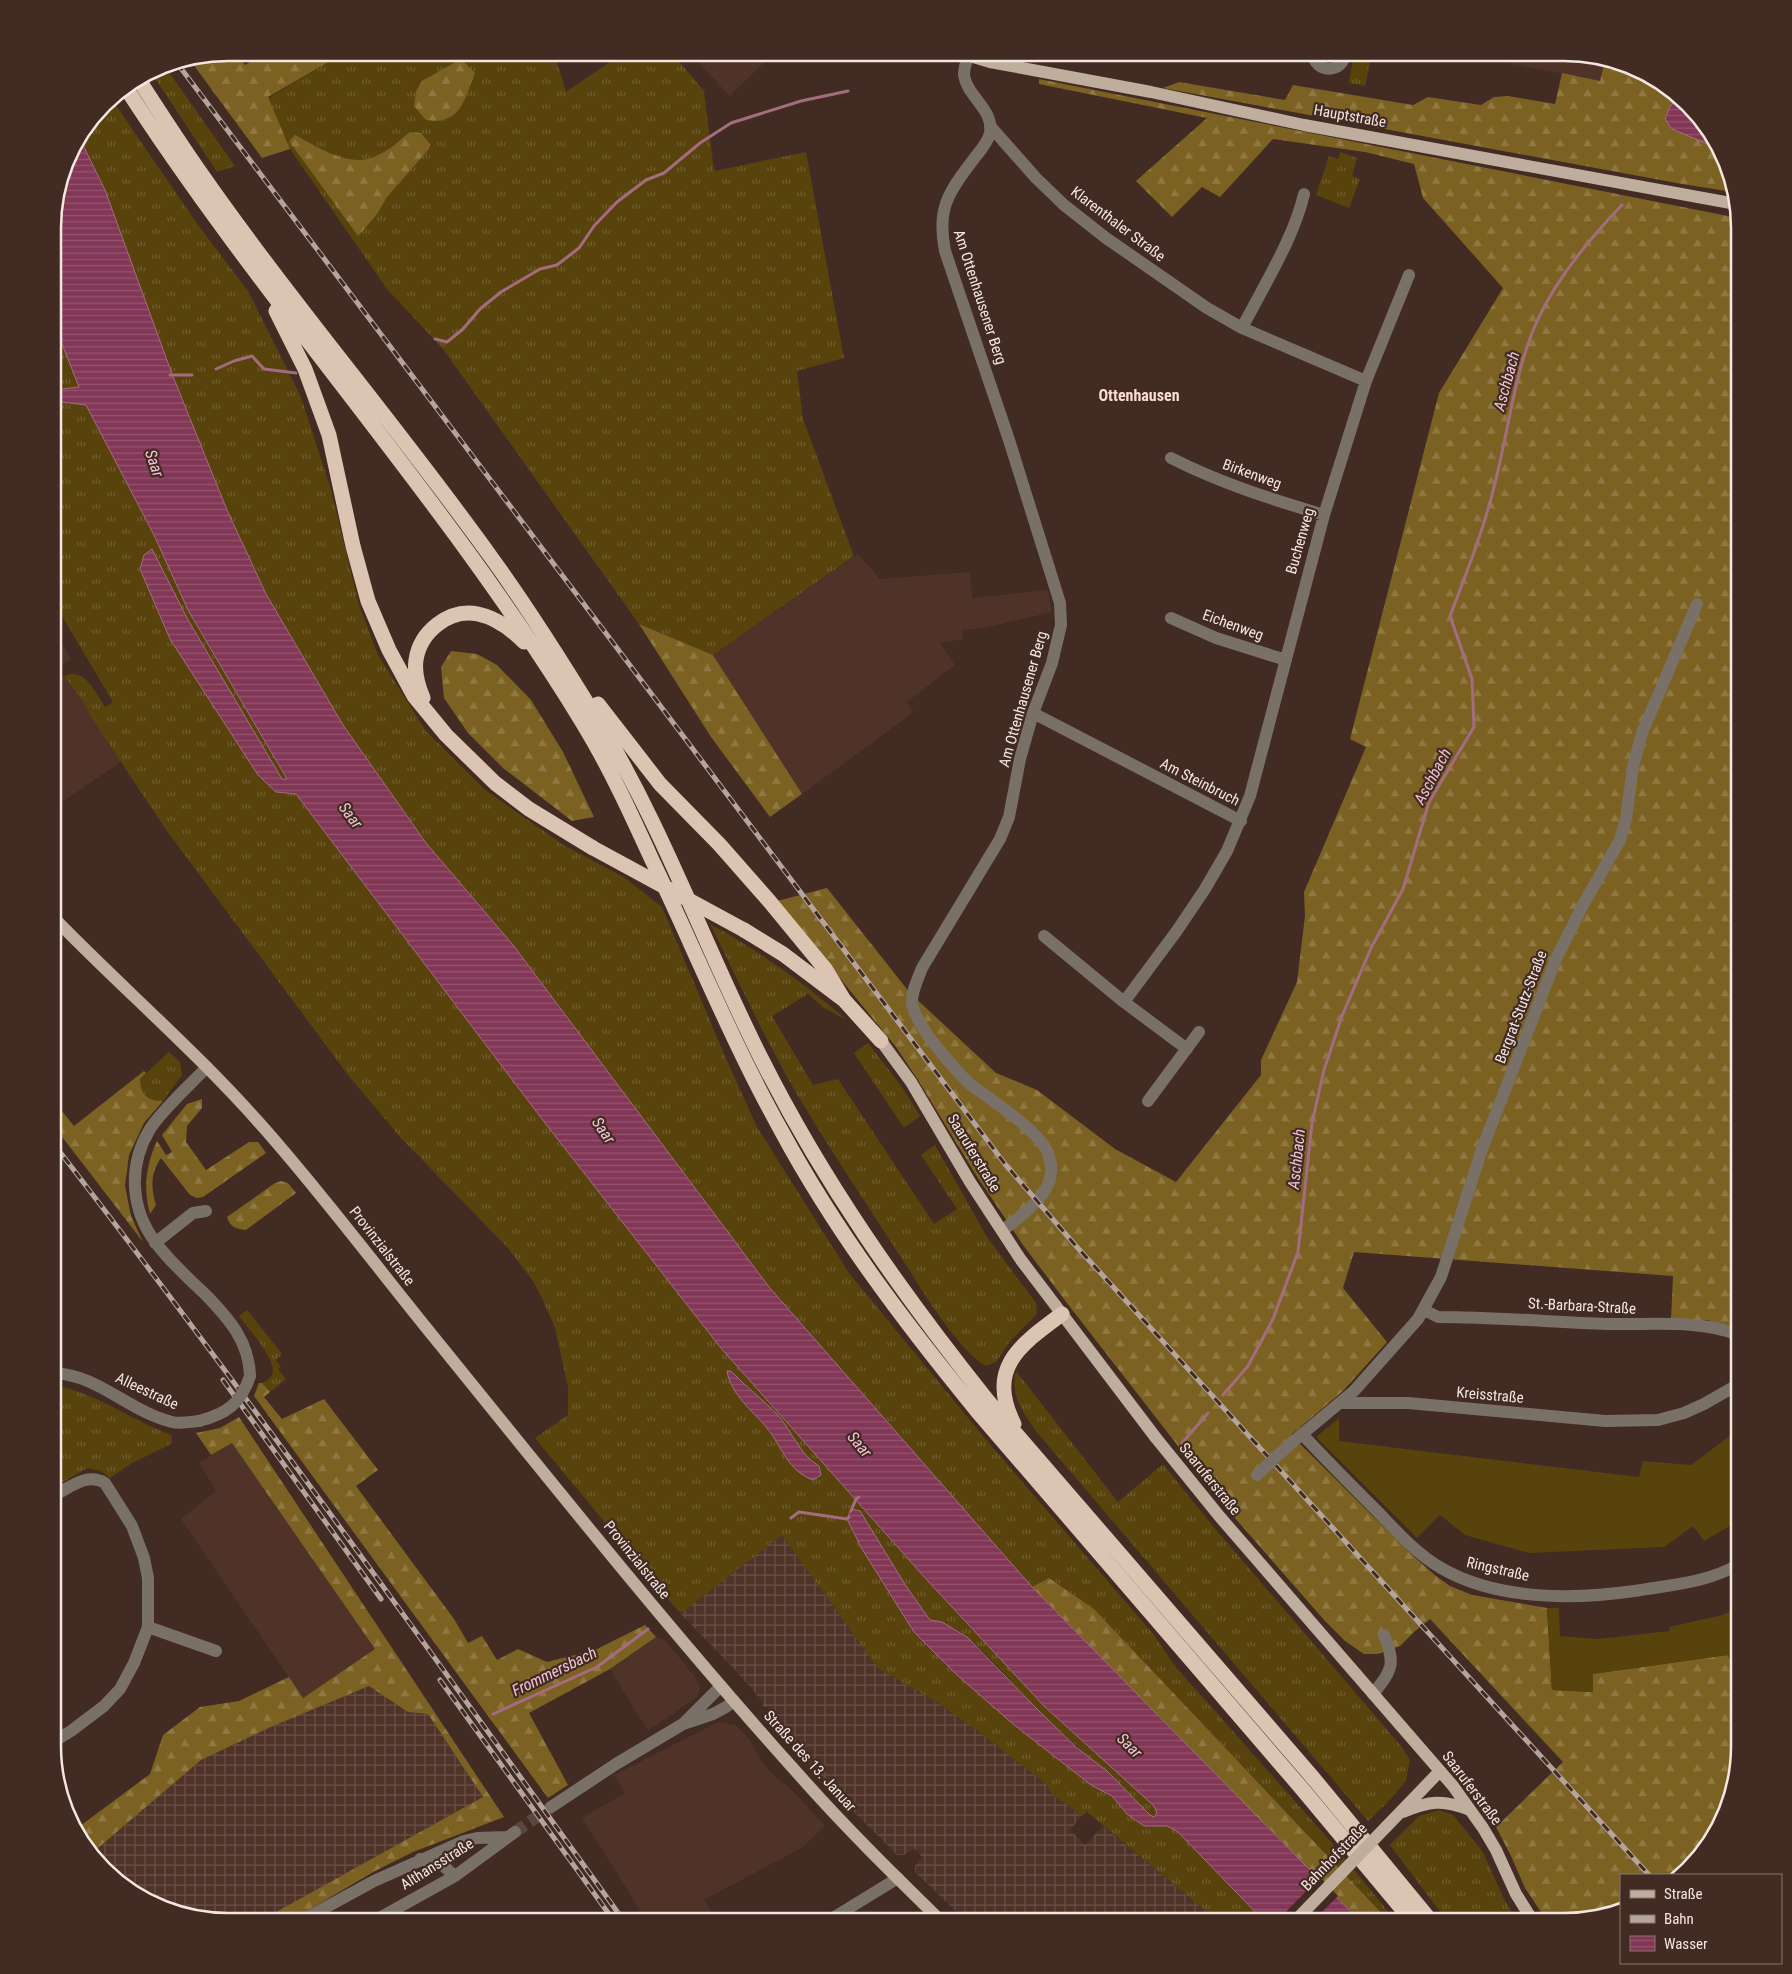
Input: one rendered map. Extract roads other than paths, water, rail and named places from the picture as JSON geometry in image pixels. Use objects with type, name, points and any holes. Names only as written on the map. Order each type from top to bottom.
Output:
[{"type":"highway","points":[[142,85],[200,172],[246,235],[442,490],[492,558],[549,642],[598,720],[622,763],[762,1059],[789,1111],[844,1206],[882,1261],[950,1353],[1032,1452],[1326,1794],[1424,1913]]},
{"type":"highway","points":[[130,93],[246,261],[408,470],[475,560],[585,727],[636,826],[750,1069],[782,1132],[805,1172],[869,1270],[936,1362],[1304,1790],[1405,1913]]},
{"type":"highway","points":[[246,261],[283,325],[305,369],[334,450],[368,601],[380,631],[414,696],[474,764],[529,809],[593,848],[744,930],[783,954],[844,1000],[881,1041]]},
{"type":"highway","points":[[429,713],[416,680],[416,660],[418,651],[427,635],[437,625],[450,617],[458,614],[476,614],[496,620],[514,633],[545,665]]},
{"type":"highway","points":[[549,642],[660,784],[720,844],[770,902],[826,970],[844,1000]]},
{"type":"highway","points":[[1032,1452],[1013,1423],[1006,1406],[1003,1393],[1006,1368],[1020,1346],[1062,1314]]},
{"type":"main road","name":"Hauptstraße","points":[[1004,62],[1304,125],[1729,203]]},
{"type":"main road","name":"Provinzialstraße","points":[[62,926],[98,964],[207,1067],[288,1156],[528,1454],[662,1616]]},
{"type":"main road","name":"Saaruferstraße","points":[[881,1041],[911,1082],[970,1182],[1002,1231],[1062,1314],[1156,1438],[1220,1517],[1440,1771],[1470,1810],[1496,1850],[1527,1913]]},
{"type":"main road","name":"Straße des 13. Januar","points":[[662,1616],[802,1779],[932,1913]]},
{"type":"main road","name":"Bahnhofstraße","points":[[1304,1913],[1440,1771]]},
{"type":"main road","name":"Bahnhofstraße","points":[[1396,1815],[1417,1806],[1443,1801],[1470,1810]]},
{"type":"street","points":[[964,62],[964,75],[967,83],[989,118],[990,126]]},
{"type":"street","points":[[1316,62],[1324,69],[1333,69],[1343,62]]},
{"type":"street","name":"Klarenthaler Straße","points":[[990,126],[1036,178],[1064,205],[1106,238],[1206,308],[1242,328],[1366,381]]},
{"type":"street","name":"Am Ottenhausener Berg","points":[[990,126],[990,136],[985,145],[946,200],[941,231],[945,251],[1024,486],[1060,603],[1061,626],[1052,663],[1033,713],[1020,759],[1009,817],[1000,839],[922,968],[914,990],[912,1005],[925,1031],[947,1061],[969,1082],[1036,1137],[1046,1149],[1051,1173],[1049,1182],[1041,1196],[1002,1231]]},
{"type":"street","points":[[1242,328],[1278,258],[1302,205],[1304,194]]},
{"type":"street","name":"Buchenweg","points":[[1241,821],[1250,796],[1324,515],[1366,381],[1410,275]]},
{"type":"street","name":"Birkenweg","points":[[1171,458],[1200,473],[1251,493],[1324,515]]},
{"type":"street","name":"Bergrat-Stutz-Straße","points":[[1341,1403],[1410,1328],[1424,1310],[1441,1277],[1482,1149],[1556,959],[1583,905],[1620,840],[1626,818],[1633,768],[1642,733],[1697,604]]},
{"type":"street","name":"Eichenweg","points":[[1171,618],[1216,638],[1286,660]]},
{"type":"street","name":"Am Steinbruch","points":[[1033,713],[1241,821],[1227,851],[1196,902],[1124,1002]]},
{"type":"street","points":[[1044,936],[1124,1002],[1187,1049]]},
{"type":"street","points":[[1148,1101],[1199,1032]]},
{"type":"street","name":"Alleestraße","points":[[61,1375],[96,1385],[152,1414],[171,1422],[179,1423],[199,1421],[218,1416],[234,1404],[246,1388],[250,1376],[250,1360],[240,1336],[224,1313],[155,1243],[140,1215],[134,1187],[137,1159],[150,1128],[207,1067]]},
{"type":"street","points":[[155,1243],[193,1214],[206,1211]]},
{"type":"street","name":"St.-Barbara-Straße","points":[[1424,1310],[1438,1317],[1705,1325],[1731,1332]]},
{"type":"street","name":"Kreisstraße","points":[[1341,1403],[1408,1403],[1605,1421],[1658,1420],[1684,1413],[1731,1389]]},
{"type":"street","points":[[1257,1475],[1289,1445],[1341,1403]]},
{"type":"street","name":"Ringstraße","points":[[1302,1434],[1417,1552],[1440,1568],[1464,1580],[1529,1594],[1576,1595],[1615,1593],[1695,1581],[1720,1574],[1731,1568]]},
{"type":"street","points":[[61,1492],[88,1478],[99,1479],[105,1483],[132,1526],[144,1558],[148,1578],[148,1627],[134,1663],[120,1689],[104,1706],[61,1736]]},
{"type":"street","points":[[148,1627],[216,1651]]},
{"type":"street","points":[[1373,1694],[1389,1673],[1391,1662],[1390,1650],[1384,1635]]},
{"type":"street","points":[[683,1724],[722,1686]]},
{"type":"street","points":[[551,1807],[616,1764],[683,1724],[713,1714],[734,1701]]},
{"type":"street","name":"Althansstraße","points":[[390,1913],[455,1876],[511,1835],[464,1840],[420,1860]]},
{"type":"street","points":[[317,1913],[365,1886],[420,1860],[441,1864],[455,1876]]},
{"type":"street","points":[[842,1913],[898,1878]]},
{"type":"water","points":[[1674,103],[1689,118],[1707,144],[1672,129],[1665,119],[1670,107]]},
{"type":"water","name":"Saar","points":[[83,145],[105,190],[172,374],[227,510],[266,594],[343,725],[426,843],[513,945],[769,1287],[1032,1587],[1352,1913],[1256,1913],[1178,1832],[1167,1826],[1144,1826],[1127,1814],[1112,1796],[1091,1785],[1013,1724],[956,1674],[914,1632],[862,1549],[847,1519],[851,1509],[860,1511],[906,1586],[930,1620],[942,1622],[967,1637],[1076,1747],[1107,1771],[1154,1817],[1157,1813],[1154,1806],[1044,1706],[926,1579],[720,1347],[545,1123],[296,794],[276,792],[258,775],[170,639],[140,569],[144,555],[152,549],[188,620],[282,779],[287,779],[188,610],[154,535],[86,405],[62,402],[62,389],[79,387],[62,344],[62,217],[67,185]]},
{"type":"water","points":[[727,1371],[731,1371],[777,1414],[801,1449],[819,1466],[821,1475],[813,1480],[804,1476],[791,1465],[767,1428],[733,1388]]},
{"type":"waterway","points":[[435,339],[447,342],[463,329],[480,309],[501,292],[540,269],[557,265],[579,248],[594,226],[617,202],[646,180],[664,173],[700,143],[731,123],[801,101],[848,91]]},
{"type":"waterway","name":"Aschbach","points":[[1223,1395],[1248,1366],[1273,1319],[1298,1252],[1312,1123],[1324,1070],[1342,1016],[1371,948],[1403,889],[1429,802],[1474,727],[1472,679],[1450,616],[1475,550],[1491,500],[1517,381],[1529,341],[1545,305],[1564,274],[1586,245],[1622,205]]},
{"type":"waterway","points":[[216,369],[252,356],[264,369],[296,373]]},
{"type":"waterway","points":[[170,375],[192,375]]},
{"type":"waterway","name":"Aschbach","points":[[1182,1443],[1208,1413]]},
{"type":"waterway","name":"Frommersbach","points":[[851,1511],[856,1499],[859,1497]]},
{"type":"waterway","name":"Frommersbach","points":[[791,1518],[799,1512],[847,1519],[849,1517]]},
{"type":"waterway","name":"Frommersbach","points":[[493,1714],[597,1667],[648,1629]]},
{"type":"tunnel","points":[[515,1832],[551,1807]]},
{"type":"railway","points":[[181,68],[1005,1164],[1076,1246],[1648,1874]]},
{"type":"railway","points":[[61,1154],[271,1432],[618,1913]]},
{"type":"railway","points":[[223,1380],[381,1599]]},
{"type":"railway","points":[[440,1680],[608,1913]]},
{"type":"district","name":"Ottenhausen","points":[[1139,395]]}]
